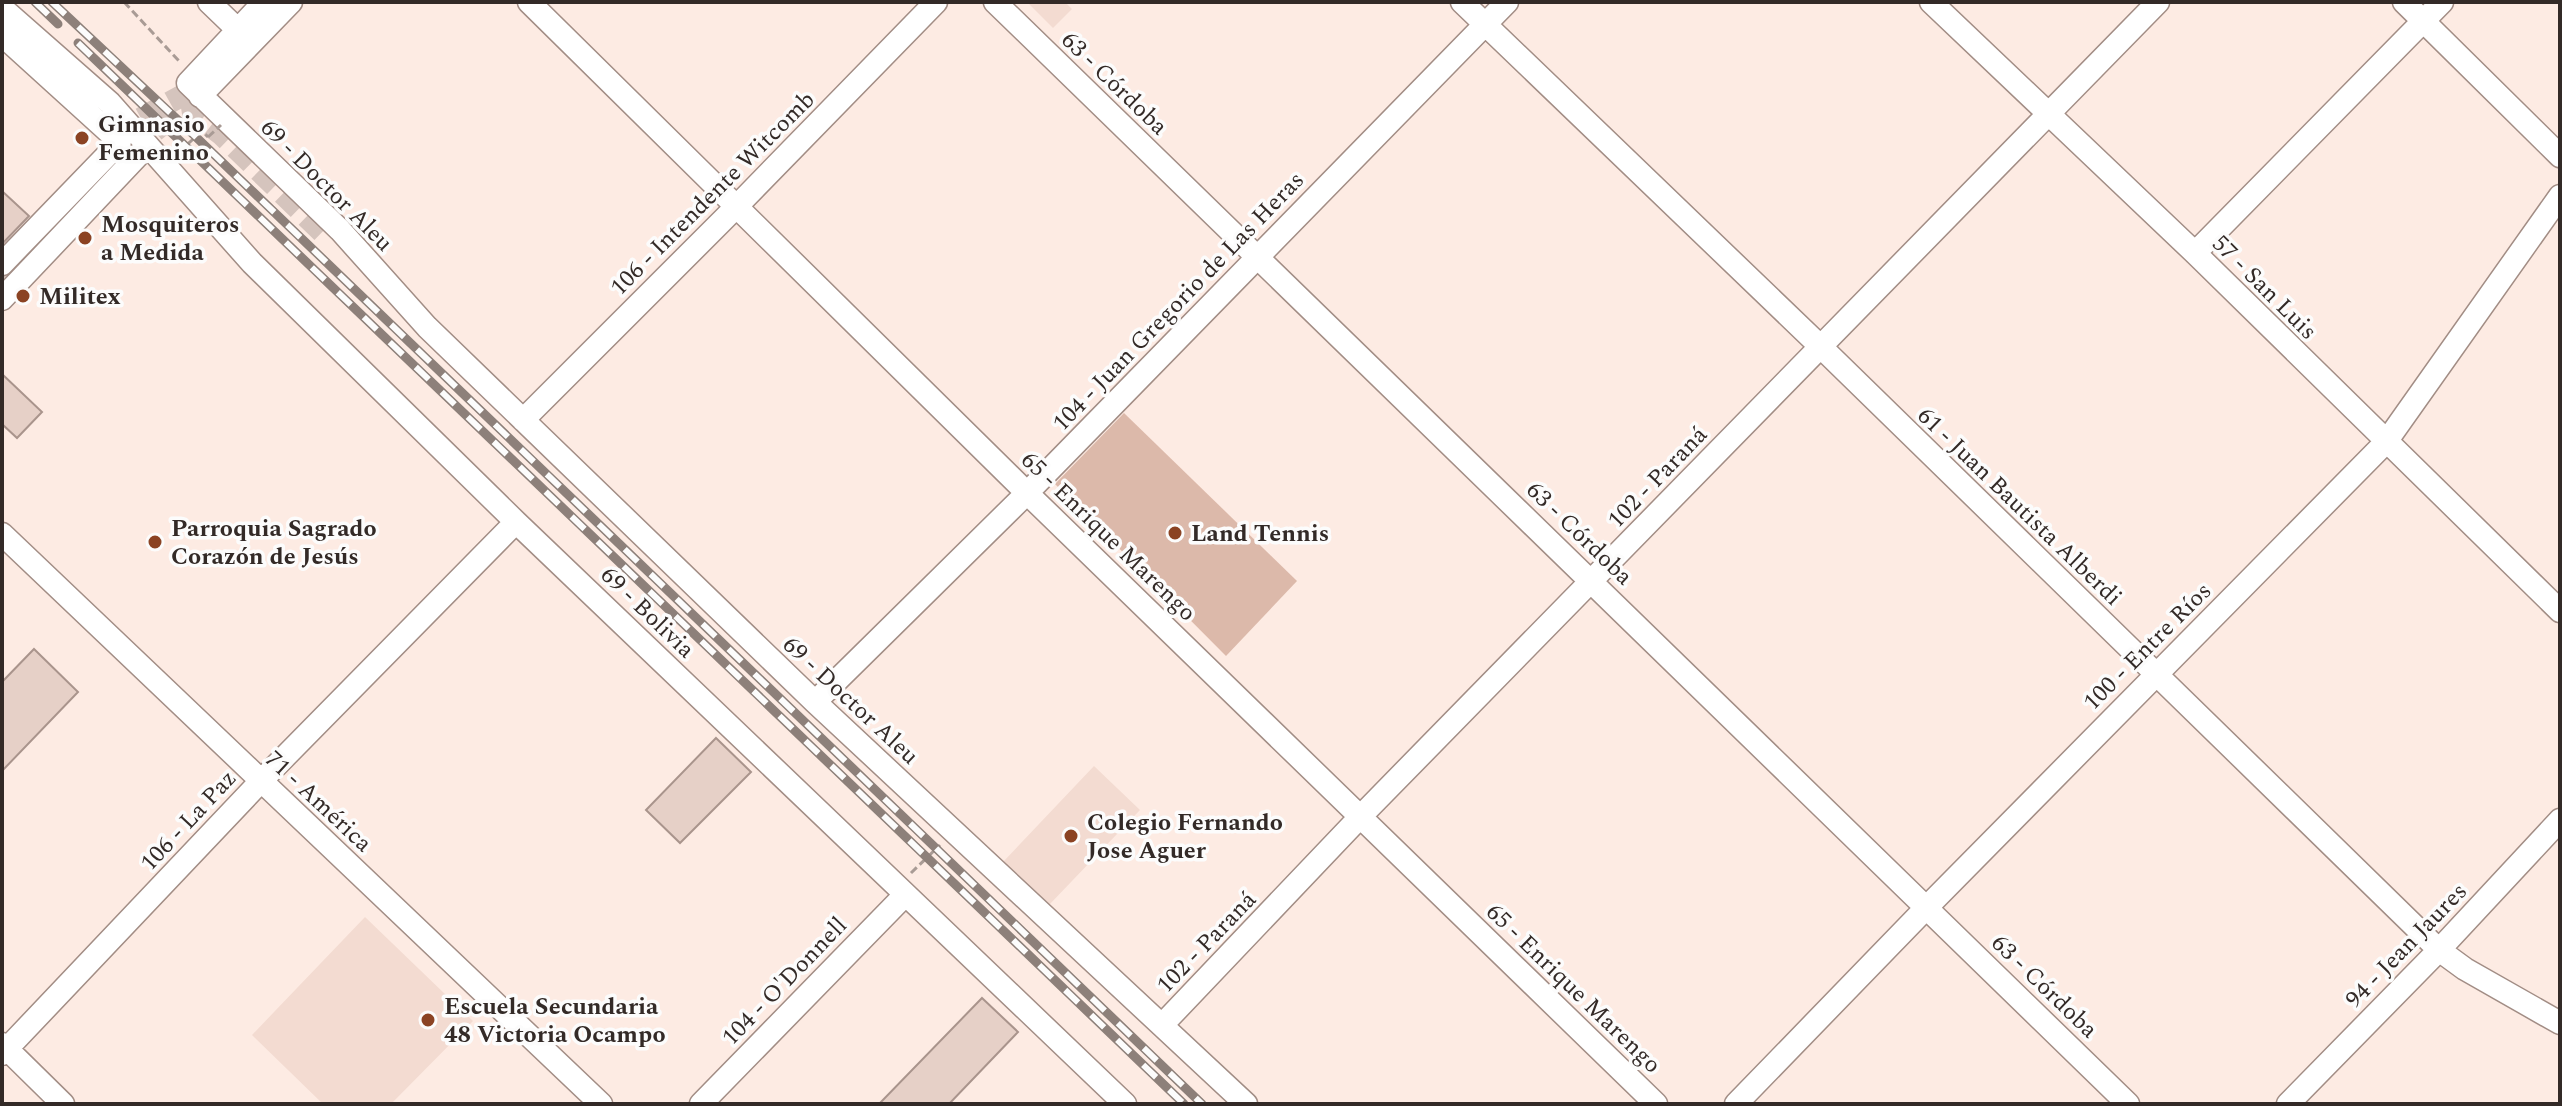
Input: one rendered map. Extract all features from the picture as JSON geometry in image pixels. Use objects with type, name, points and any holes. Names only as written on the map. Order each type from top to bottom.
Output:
[{"type":"street","points":[[209,2],[237,29]]},
{"type":"street","points":[[194,89],[237,29],[264,2]]},
{"type":"street","points":[[194,89],[291,2]]},
{"type":"street","name":"65 - Enrique Marengo","points":[[529,2],[1027,493],[1656,1104]]},
{"type":"street","name":"106 - Intendente Witcomb","points":[[523,420],[936,2]]},
{"type":"street","name":"63 - Córdoba","points":[[995,2],[2128,1104]]},
{"type":"street","name":"61 - Juan Bautista Alberdi","points":[[1462,2],[2439,950],[2465,969],[2560,1023]]},
{"type":"street","name":"104 - Juan Gregorio de Las Heras","points":[[815,702],[1027,493],[1507,2]]},
{"type":"street","name":"57 - San Luis","points":[[1931,2],[2195,253],[2386,442],[2557,601]]},
{"type":"street","name":"102 - Paraná","points":[[1163,1024],[1360,817],[2158,2]]},
{"type":"street","points":[[2404,2],[2560,156]]},
{"type":"street","points":[[2195,253],[2442,2]]},
{"type":"street","name":"69 - Bolivia","points":[[2,8],[110,103],[252,263],[516,522],[1125,1104]]},
{"type":"street","points":[[2,35],[120,142],[2,264]]},
{"type":"street","name":"69 - Doctor Aleu","points":[[194,89],[340,230],[427,327]]},
{"type":"street","points":[[2,299],[147,146]]},
{"type":"street","name":"100 - Entre Ríos","points":[[1736,1104],[2386,442],[2560,196]]},
{"type":"street","name":"69 - Doctor Aleu","points":[[325,235],[427,327],[815,702],[1246,1104]]},
{"type":"street","name":"106 - La Paz","points":[[4,1049],[260,782],[516,522]]},
{"type":"street","name":"71 - América","points":[[2,534],[601,1104]]},
{"type":"street","name":"94 - Jean Jaures","points":[[2288,1104],[2439,950],[2560,820]]},
{"type":"street","name":"104 - O'Donnell","points":[[701,1104],[901,891]]},
{"type":"street","points":[[4,1049],[63,1104]]},
{"type":"path","points":[[124,2],[184,67],[194,89]]},
{"type":"path","points":[[164,166],[202,131],[208,137],[221,125]]},
{"type":"path","points":[[901,891],[953,832]]},
{"type":"shaded area","points":[[1027,2],[1065,2],[1072,9],[1053,28]]},
{"type":"shaded area","name":"Land Tennis","points":[[1124,413],[1297,581],[1226,656],[1055,484]]},
{"type":"shaded area","name":"Colegio Fernando Jose Aguer","points":[[1094,766],[1140,810],[1049,905],[1003,862]]},
{"type":"shaded area","points":[[365,917],[473,1021],[391,1104],[323,1104],[252,1035]]},
{"type":"building","points":[[2,191],[29,216],[2,244]]},
{"type":"building","points":[[2,374],[42,412],[17,438],[2,424]]},
{"type":"building","points":[[34,649],[78,692],[2,771],[2,682]]},
{"type":"building","points":[[716,738],[751,772],[680,843],[646,810]]},
{"type":"building","points":[[982,998],[1018,1032],[949,1104],[879,1104]]},
{"type":"tunnel","points":[[111,118],[122,124],[131,124],[183,95],[206,77]]},
{"type":"tunnel","points":[[129,152],[173,116],[193,113],[222,135],[325,235]]},
{"type":"tunnel","points":[[2,282],[71,211]]},
{"type":"railway","points":[[35,2],[58,24]]},
{"type":"railway","points":[[52,2],[1202,1104]]},
{"type":"railway","points":[[78,43],[1184,1104]]},
{"type":"place","name":"Gimnasio Femenino","points":[[82,138]]},
{"type":"place","name":"Mosquiteros a Medida","points":[[85,238]]},
{"type":"place","name":"Militex","points":[[23,296]]},
{"type":"place","name":"Land Tennis","points":[[1175,533]]},
{"type":"place","name":"Parroquia Sagrado Corazón de Jesús","points":[[155,542]]},
{"type":"place","name":"Colegio Fernando Jose Aguer","points":[[1071,836]]},
{"type":"place","name":"Escuela Secundaria 48 Victoria Ocampo","points":[[428,1020]]}]
